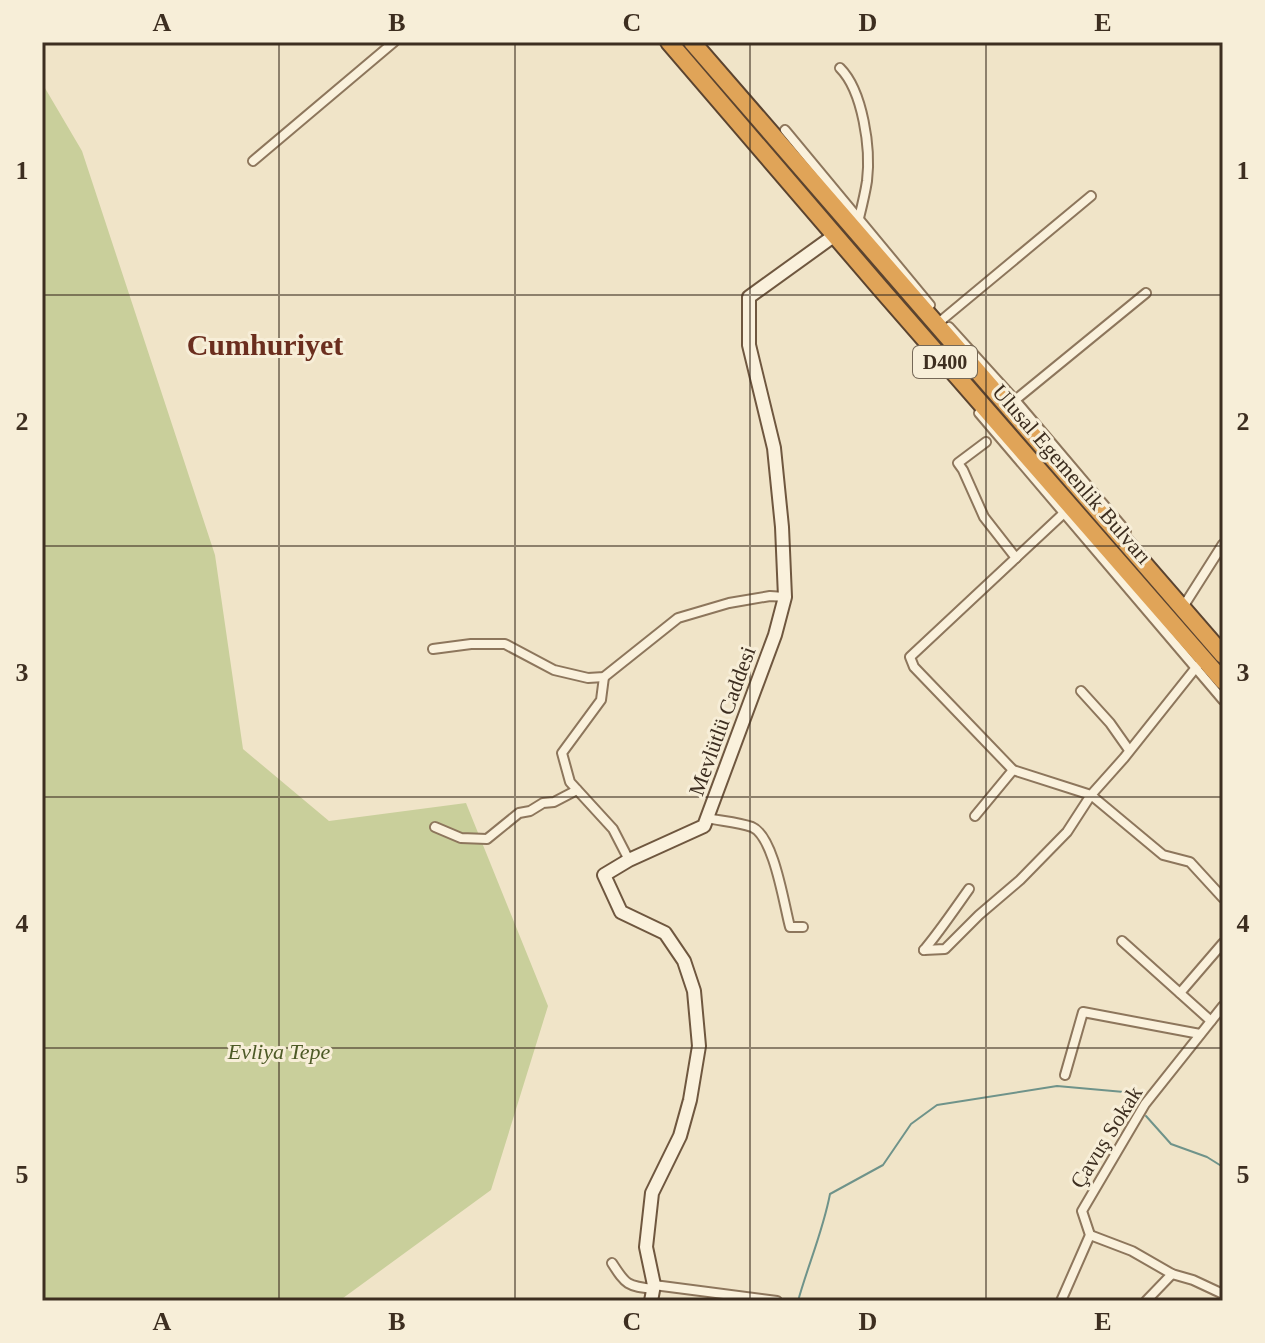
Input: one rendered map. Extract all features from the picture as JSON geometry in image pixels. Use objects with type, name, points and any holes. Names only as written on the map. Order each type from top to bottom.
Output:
[{"type":"highway","name":"Ulusal Egemenlik Bulvarı","points":[[669,42],[833,237],[1212,654]]},
{"type":"highway","name":"Ulusal Egemenlik Bulvarı","points":[[692,42],[1011,403],[1184,605],[1212,654],[1223,681]]},
{"type":"street","points":[[253,161],[394,42]]},
{"type":"street","points":[[661,42],[833,237],[1064,513],[1212,654],[1223,700]]},
{"type":"street","points":[[840,68],[848,76],[863,117],[868,162],[859,218]]},
{"type":"street","points":[[785,130],[940,322],[1091,196]]},
{"type":"street","name":"Mevlütlü Caddesi","points":[[653,1292],[646,1247],[652,1193],[680,1136],[690,1100],[699,1046],[694,991],[684,961],[665,933],[621,912],[604,875],[629,860],[704,826],[775,635],[785,597],[782,527],[774,448],[749,345],[749,297],[833,237]]},
{"type":"street","points":[[1011,403],[1146,293]]},
{"type":"street","points":[[986,442],[958,463],[984,517],[1016,558]]},
{"type":"street","points":[[1064,513],[910,657],[914,667],[1013,770],[1091,795],[1163,855],[1190,862],[1223,898]]},
{"type":"street","points":[[1184,605],[1223,544]]},
{"type":"street","points":[[433,649],[505,644],[554,670],[588,678],[604,677],[678,618],[729,603],[770,596],[785,597]]},
{"type":"street","points":[[969,889],[924,950],[945,949],[1067,832],[1091,795],[1212,654]]},
{"type":"street","points":[[604,677],[601,700],[562,753],[570,782],[613,829],[629,860]]},
{"type":"street","points":[[1081,691],[1129,750]]},
{"type":"street","points":[[975,816],[1013,770]]},
{"type":"street","points":[[435,827],[461,838],[487,839],[519,813],[554,802],[577,790]]},
{"type":"street","points":[[707,818],[755,828],[765,840],[775,864],[790,927],[803,927]]},
{"type":"street","points":[[1122,941],[1211,1021]]},
{"type":"street","points":[[1180,993],[1223,943]]},
{"type":"street","name":"Çavuş Sokak","points":[[1061,1301],[1090,1235],[1082,1211],[1145,1104],[1223,1006]]},
{"type":"street","points":[[1065,1075],[1083,1012],[1200,1034]]},
{"type":"street","points":[[1090,1235],[1132,1251],[1172,1274],[1223,1294]]},
{"type":"street","points":[[612,1263],[622,1280],[653,1292],[777,1301]]},
{"type":"street","points":[[1146,1301],[1172,1274]]},
{"type":"green space","name":"Evliya Tepe","points":[[42,83],[82,151],[215,555],[243,749],[329,821],[466,803],[548,1006],[491,1190],[339,1301],[42,1301]]},
{"type":"waterway","points":[[798,1301],[830,1194],[883,1165],[911,1124],[937,1105],[1057,1086],[1124,1092],[1136,1104]]},
{"type":"waterway","points":[[1146,1116],[1171,1144],[1207,1157],[1223,1167]]},
{"type":"district","name":"Cumhuriyet","points":[[265,344]]}]
